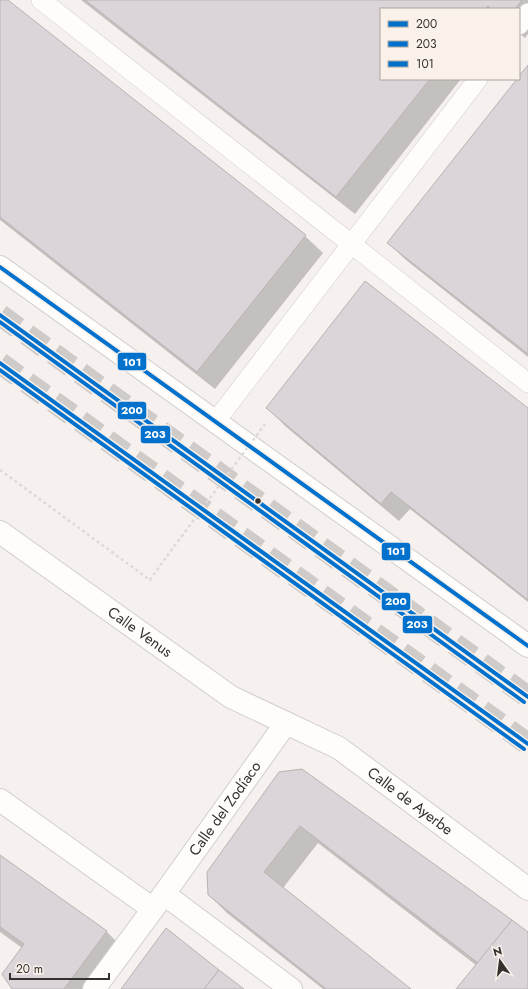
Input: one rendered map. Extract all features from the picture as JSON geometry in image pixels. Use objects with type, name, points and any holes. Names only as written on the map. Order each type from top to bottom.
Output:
[{"type":"street","points":[[0,267],[528,646]]},
{"type":"street","name":"Calle Venus","points":[[0,532],[231,697],[286,723]]},
{"type":"street","name":"Calle de Ayerbe","points":[[286,723],[339,748],[528,889]]},
{"type":"street","name":"Calle del Zodíaco","points":[[94,989],[159,902],[286,723]]},
{"type":"street","points":[[0,800],[291,989]]},
{"type":"lane","points":[[41,0],[528,383]]},
{"type":"lane","points":[[520,24],[528,13]]},
{"type":"lane","points":[[215,422],[477,80]]},
{"type":"path","points":[[0,470],[150,580],[265,424]]},
{"type":"building","points":[[0,0],[8,0],[306,235],[197,372],[0,217]]},
{"type":"building","points":[[85,0],[522,0],[516,8],[490,8],[488,6],[486,8],[380,8],[380,80],[429,80],[336,197]]},
{"type":"building","points":[[528,65],[528,354],[387,243],[516,80],[520,80],[520,75]]},
{"type":"building","points":[[365,281],[528,408],[528,600],[391,492],[381,504],[266,408]]},
{"type":"building","points":[[302,769],[512,920],[478,963],[300,826],[264,872],[411,989],[326,989],[208,895],[207,872],[279,772]]},
{"type":"building","points":[[0,855],[107,931],[64,989],[12,989],[2,974],[24,944],[0,927]]},
{"type":"building","points":[[512,920],[528,932],[528,989],[456,989]]},
{"type":"building","points":[[166,928],[219,970],[204,989],[121,989]]},
{"type":"building","points":[[219,970],[244,989],[204,989]]},
{"type":"tunnel","points":[[0,315],[528,697]]},
{"type":"tunnel","points":[[0,363],[528,744]]},
{"type":"transit line","name":"101","points":[[0,267],[528,646]]},
{"type":"transit line","name":"200","points":[[0,315],[528,697]]},
{"type":"transit line","name":"203","points":[[0,322],[524,702]]},
{"type":"transit line","name":"200","points":[[0,363],[528,744]]},
{"type":"transit line","name":"203","points":[[0,370],[524,749]]}]
